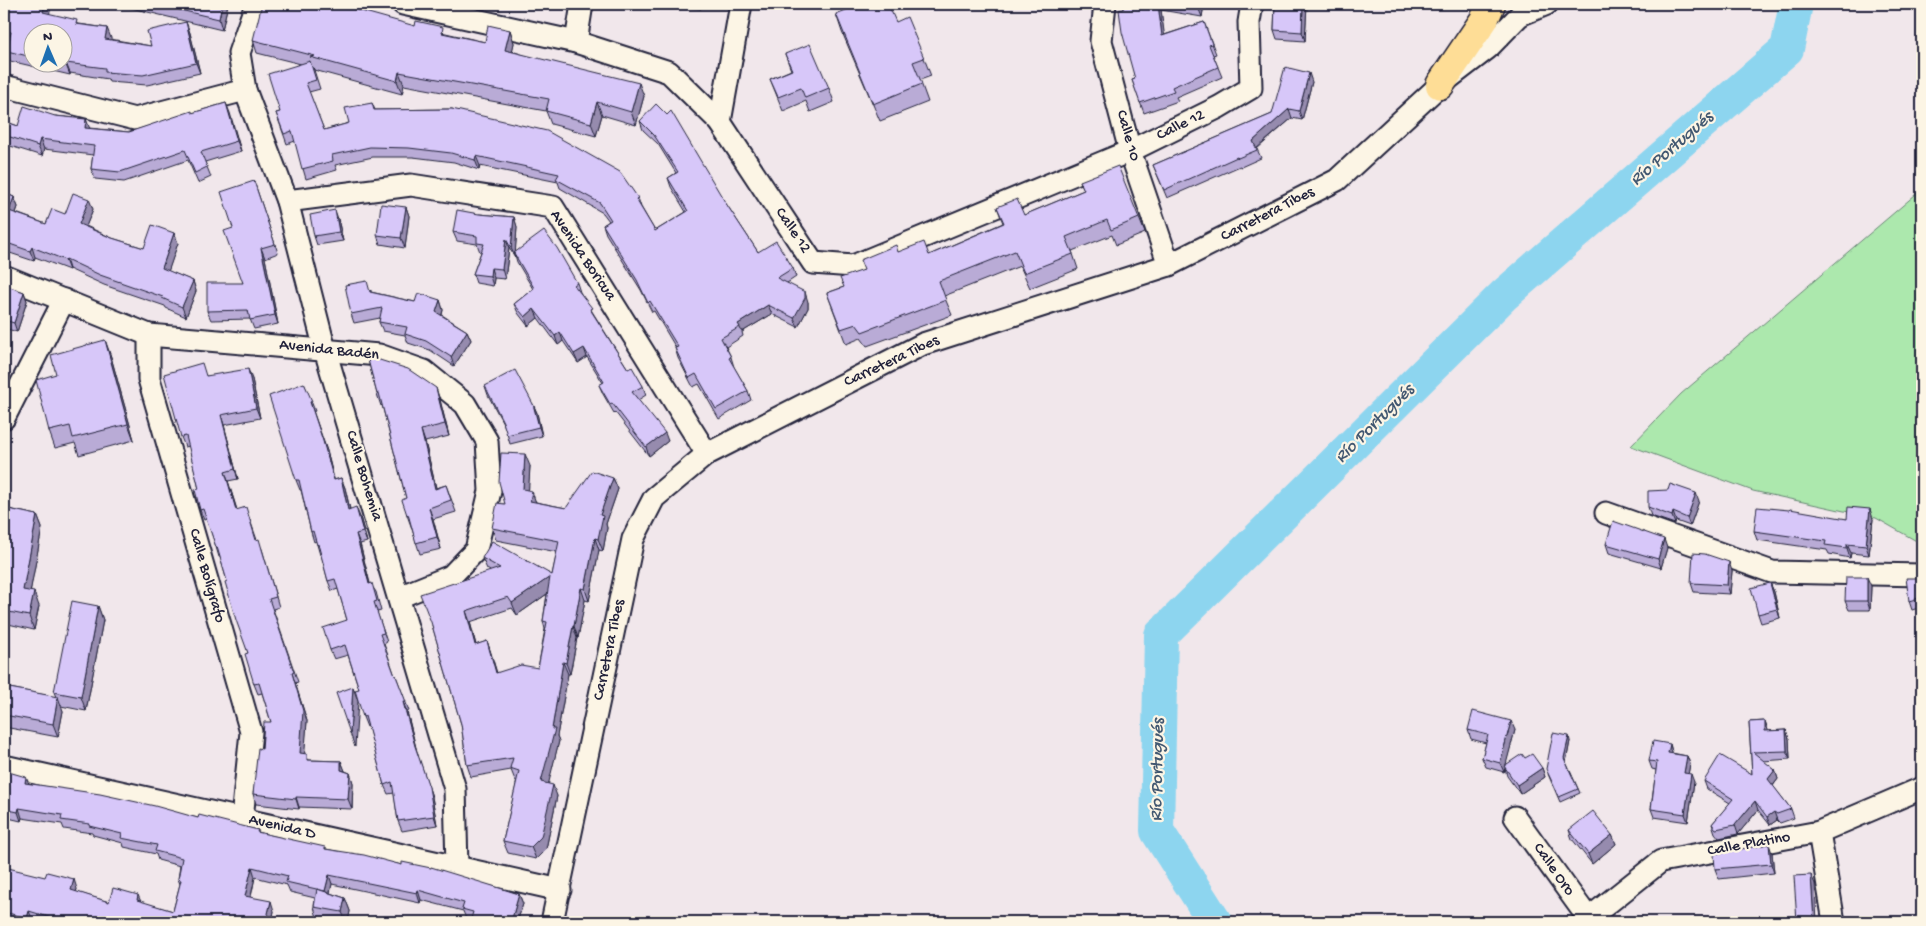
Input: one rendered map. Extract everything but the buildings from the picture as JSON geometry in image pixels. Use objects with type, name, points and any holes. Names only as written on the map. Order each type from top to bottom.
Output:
[{"type":"highway","points":[[1440,85],[1484,20],[1491,4]]},
{"type":"street","name":"Calle Bohemia","points":[[256,4],[239,53],[245,90],[287,201],[325,350],[455,789],[457,867]]},
{"type":"street","points":[[576,42],[582,4]]},
{"type":"street","points":[[720,122],[741,4]]},
{"type":"street","name":"Calle 10","points":[[1105,4],[1101,41],[1130,151],[1169,265]]},
{"type":"street","name":"Calle 12","points":[[416,6],[576,42],[668,72],[720,122],[813,263],[853,266],[1130,151],[1219,107],[1251,88],[1249,22],[1252,4]]},
{"type":"street","points":[[1524,10],[1547,4]]},
{"type":"street","name":"Carretera Tibes","points":[[552,922],[634,539],[654,498],[707,454],[923,344],[1169,265],[1337,180],[1440,85],[1488,48],[1524,10]]},
{"type":"street","points":[[4,86],[135,119],[245,90]]},
{"type":"street","name":"Avenida Boricua","points":[[287,201],[411,185],[553,207],[707,454]]},
{"type":"street","name":"Avenida Badén","points":[[4,276],[149,335],[379,355],[424,371],[466,404],[486,441],[490,491],[476,550],[451,576],[399,597]]},
{"type":"street","points":[[4,418],[64,300]]},
{"type":"street","name":"Calle Bolígrafo","points":[[149,335],[149,379],[251,732],[242,819]]},
{"type":"street","points":[[1606,513],[1772,572],[1922,575]]},
{"type":"street","name":"Avenida D","points":[[4,766],[560,890]]},
{"type":"street","name":"Calle Platino","points":[[1590,921],[1661,861],[1819,832],[1922,788]]},
{"type":"street","name":"Calle Oro","points":[[1515,817],[1590,921]]},
{"type":"street","points":[[1819,832],[1834,922]]},
{"type":"green space","points":[[1922,189],[1922,542],[1920,543],[1876,518],[1753,491],[1631,446],[1681,394]]},
{"type":"waterway","name":"Río Portugués","points":[[1215,922],[1157,831],[1161,635],[1504,295],[1787,49],[1796,4]]}]
